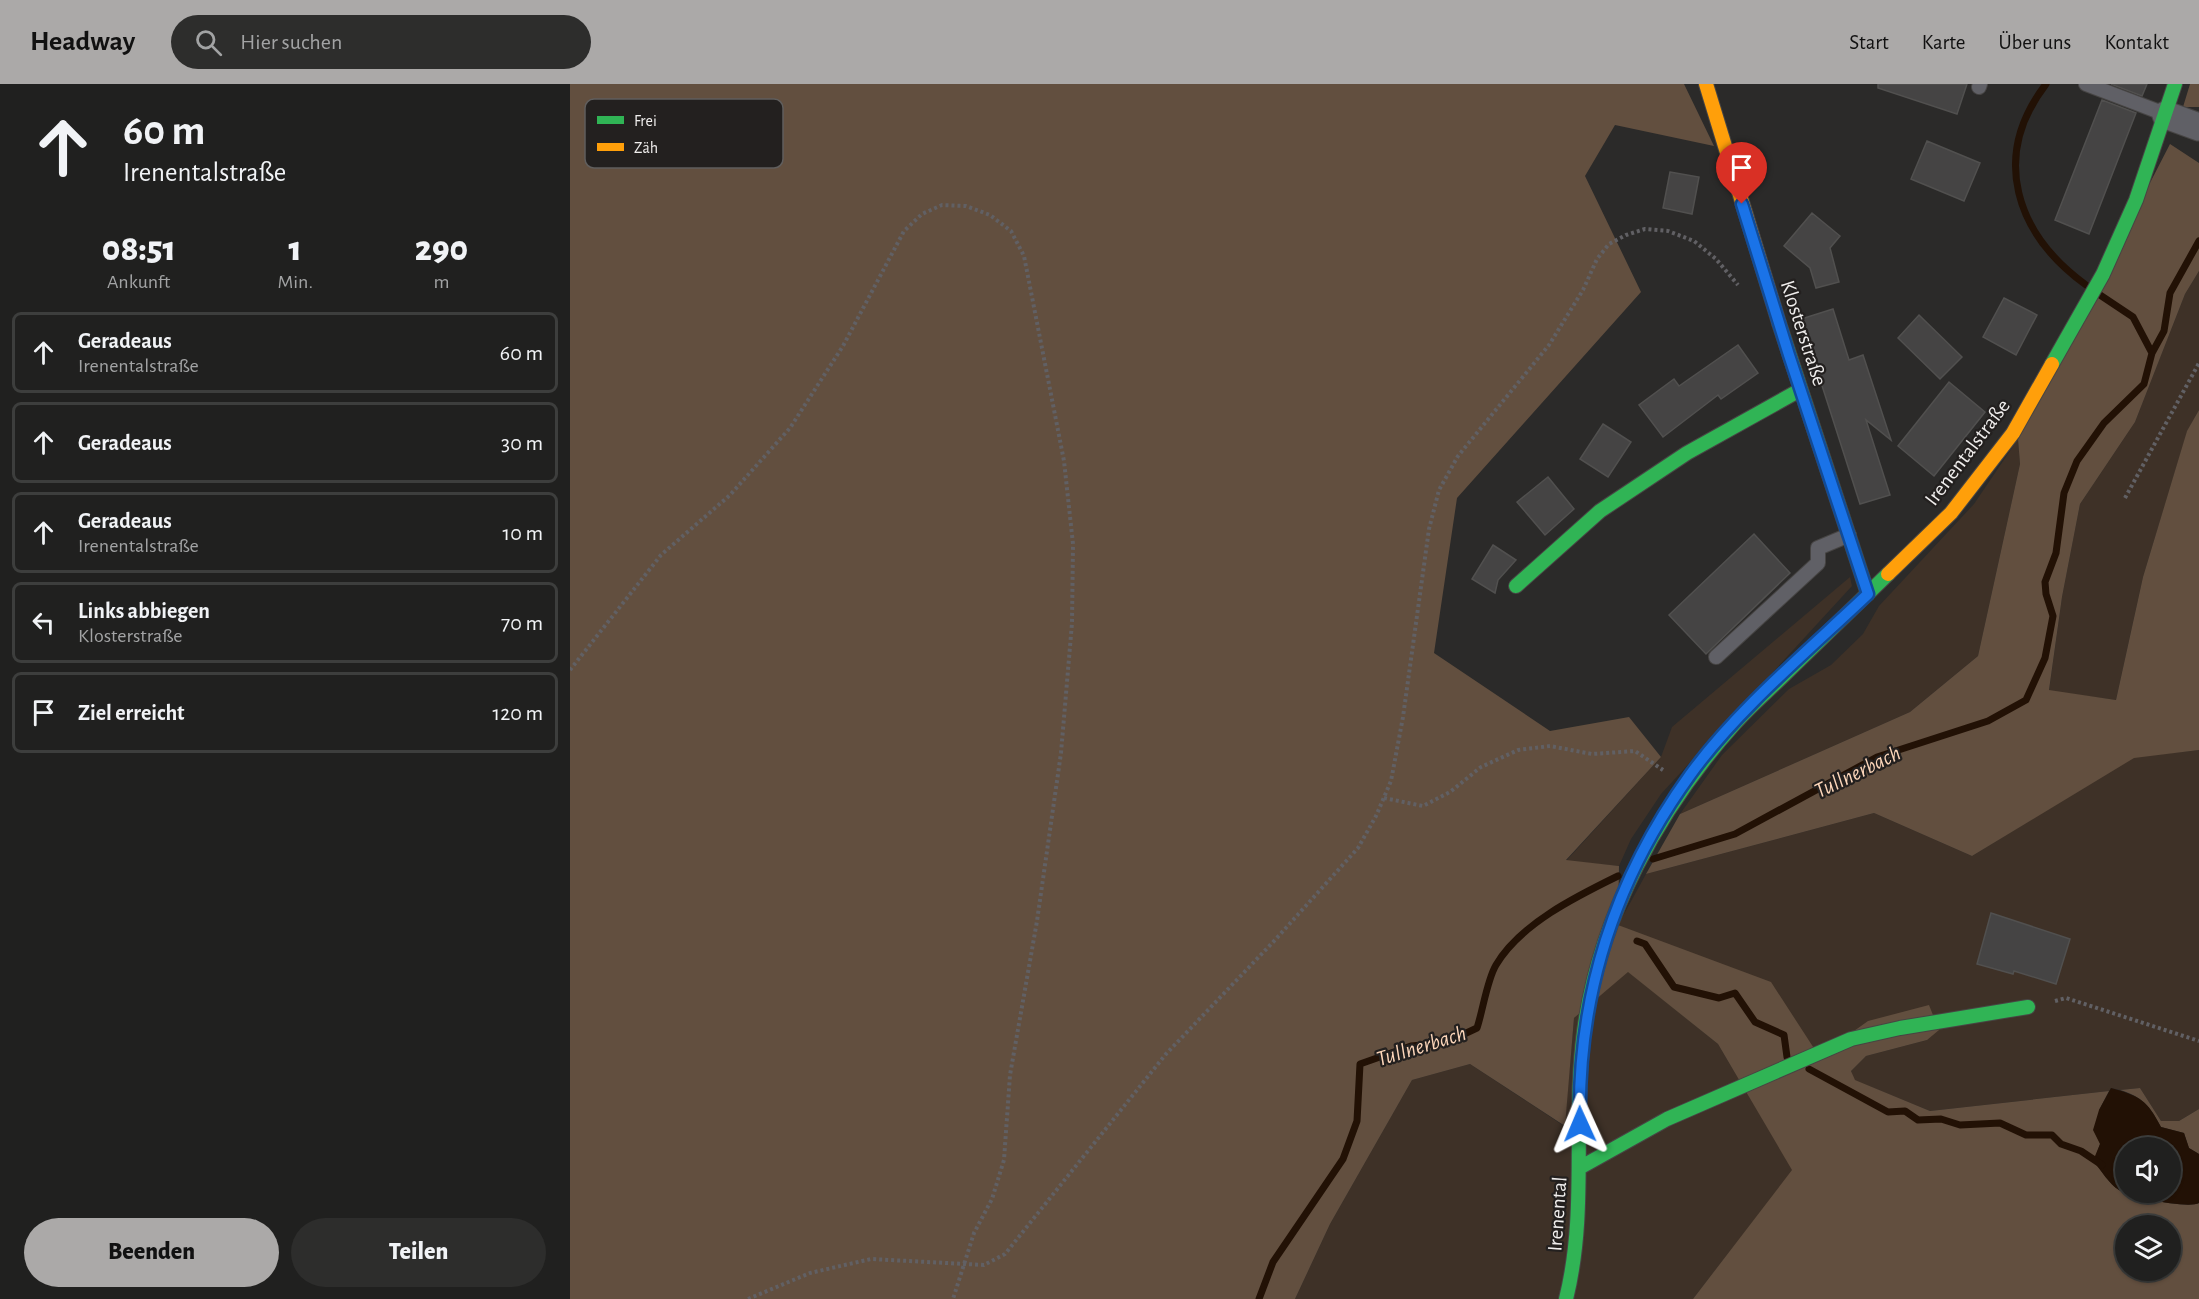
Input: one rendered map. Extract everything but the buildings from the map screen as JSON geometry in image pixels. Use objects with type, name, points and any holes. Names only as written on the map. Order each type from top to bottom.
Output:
[{"type":"street","name":"Irenentalstraße","points":[[1612,918],[1623,891],[1689,776],[1736,721],[1951,513],[2013,433],[2103,274],[2136,200],[2175,84]]},
{"type":"street","name":"Klosterstraße","points":[[1705,86],[1800,390],[1868,594]]},
{"type":"street","points":[[2166,115],[2199,127]]},
{"type":"street","points":[[1516,586],[1600,511],[1687,453],[1800,390]]},
{"type":"street","name":"Irenental","points":[[1566,1299],[1578,1245],[1581,1167],[1579,1081],[1587,1017],[1598,960],[1612,918]]},
{"type":"street","points":[[1581,1167],[1667,1119],[1851,1039],[1900,1028],[2028,1007]]},
{"type":"lane","points":[[2086,84],[2166,115]]},
{"type":"lane","points":[[1716,657],[1818,563],[1818,548],[1848,535]]},
{"type":"path","points":[[570,670],[661,555],[730,495],[790,428],[843,346],[904,231],[922,214],[942,205],[966,206],[990,215],[1011,231],[1024,256],[1064,461],[1073,544],[1072,623],[1061,753],[1037,921],[1010,1075],[1004,1160],[992,1199],[974,1233],[967,1262],[953,1299]]},
{"type":"path","points":[[748,1299],[810,1273],[872,1259],[967,1262],[984,1265],[1005,1254],[1166,1054],[1358,848],[1391,781],[1403,717],[1429,529],[1439,490],[1458,456],[1549,345],[1583,290],[1597,260],[1609,244],[1626,235],[1646,230],[1668,231],[1694,241],[1716,260],[1746,294]]},
{"type":"path","points":[[2125,498],[2199,363]]},
{"type":"path","points":[[1384,798],[1423,806],[1450,792],[1481,767],[1518,750],[1550,746],[1592,754],[1635,751],[1664,771]]},
{"type":"path","points":[[2028,1007],[2066,998],[2199,1041]]},
{"type":"shaded area","points":[[570,84],[1684,84],[1714,146],[1615,125],[1585,176],[1641,292],[1457,498],[1434,653],[1550,731],[1629,717],[1661,757],[1566,860],[1619,866],[1618,925],[1771,982],[1819,1056],[1868,1021],[1929,1005],[1939,1030],[1927,1040],[1866,1056],[1851,1071],[1855,1080],[1930,1111],[2109,1091],[2099,1110],[2100,1144],[2094,1161],[2115,1187],[2115,1203],[2199,1203],[2199,1299],[1693,1299],[1792,1170],[1718,1044],[1628,972],[1574,1018],[1565,1126],[1470,1064],[1412,1080],[1330,1224],[1295,1299],[570,1299]]},
{"type":"shaded area","points":[[2190,84],[2199,84],[2199,107],[2183,107]]},
{"type":"shaded area","points":[[2170,144],[2199,163],[2199,271],[2185,294],[2135,422],[2080,504],[2062,597],[2049,690],[2116,700],[2143,577],[2187,431],[2199,410],[2199,750],[2134,758],[1972,856],[1874,813],[1646,874],[1680,814],[1910,712],[1978,656],[2020,464],[2018,439]]},
{"type":"shaded area","points":[[2199,271],[2199,410],[2187,432],[2143,577],[2116,700],[2049,691],[2062,597],[2080,504],[2135,422],[2185,294]]},
{"type":"shaded area","points":[[2018,439],[2020,464],[1978,656],[1910,712],[1680,814],[1722,755],[1789,689],[1831,665],[1863,634],[1879,606],[1974,504]]},
{"type":"shaded area","points":[[1850,577],[1852,586],[1661,794],[1631,839],[1619,866],[1566,861],[1661,757],[1672,727]]},
{"type":"shaded area","points":[[2199,750],[2199,1109],[2179,1121],[2161,1121],[2140,1088],[2120,1090],[2111,1088],[2109,1091],[1930,1111],[1854,1080],[1851,1071],[1866,1056],[1927,1040],[1819,1056],[1618,925],[1646,874],[1874,813],[1972,856],[2134,757]]},
{"type":"shaded area","points":[[1628,971],[1718,1044],[1793,1170],[1693,1299],[1295,1299],[1330,1224],[1412,1080],[1470,1064],[1564,1126],[1574,1018]]},
{"type":"shaded area","points":[[2111,1088],[2142,1100],[2161,1127],[2184,1133],[2189,1148],[2199,1154],[2199,1203],[2184,1204],[2172,1203],[2181,1203],[2181,1137],[2115,1137],[2115,1187],[2093,1161],[2100,1144],[2093,1130],[2099,1110]]},
{"type":"shaded area","points":[[2140,1088],[2161,1121],[2179,1121],[2199,1109],[2199,1154],[2189,1148],[2184,1133],[2161,1127],[2145,1103],[2120,1090]]},
{"type":"waterway","name":"Tullnerbach","points":[[2046,84],[2029,112],[2019,139],[2016,166],[2019,193],[2028,218],[2042,242],[2062,265],[2086,285]]},
{"type":"waterway","points":[[2152,353],[2164,331],[2170,293],[2199,241]]},
{"type":"waterway","name":"Tullnerbach","points":[[1653,859],[1735,834],[1877,757],[1988,721],[2026,700],[2045,658],[2053,616],[2045,582],[2056,553],[2064,493],[2077,461],[2104,423],[2144,384],[2152,353],[2133,317],[2100,295]]},
{"type":"waterway","name":"Tullnerbach","points":[[1259,1299],[1273,1262],[1343,1159],[1357,1121],[1360,1064],[1411,1046],[1445,1043],[1477,1028],[1493,971],[1506,950],[1534,924],[1568,902],[1618,876]]},
{"type":"waterway","points":[[1637,941],[1645,944],[1674,987],[1719,998],[1735,993],[1755,1022],[1784,1035],[1787,1057]]},
{"type":"waterway","points":[[1809,1069],[1888,1112],[1905,1111],[1918,1120],[1941,1119],[1960,1125],[2000,1123],[2026,1135],[2052,1135],[2061,1144],[2081,1151],[2102,1165]]},
{"type":"traffic: fast","points":[[2052,364],[2103,274],[2136,200],[2175,84]]},
{"type":"traffic: fast","points":[[1779,323],[1868,594]]},
{"type":"traffic: fast","points":[[1516,586],[1600,511],[1687,453],[1800,390]]},
{"type":"traffic: fast","points":[[1566,1299],[1573,1266],[1576,1233],[1579,1099],[1584,1032],[1603,947],[1618,906],[1657,828],[1707,756],[1747,710],[1888,574]]},
{"type":"traffic: fast","points":[[1581,1167],[1667,1119],[1851,1039],[1900,1028],[2028,1007]]},
{"type":"traffic: slow","points":[[1706,84],[1779,323]]},
{"type":"traffic: slow","points":[[1888,574],[1951,513],[2013,433],[2052,364]]},
{"type":"route","points":[[1580,1124],[1579,1081],[1588,1006],[1598,960],[1617,904],[1642,855],[1689,776],[1709,752],[1736,721],[1868,594],[1742,204]]}]
